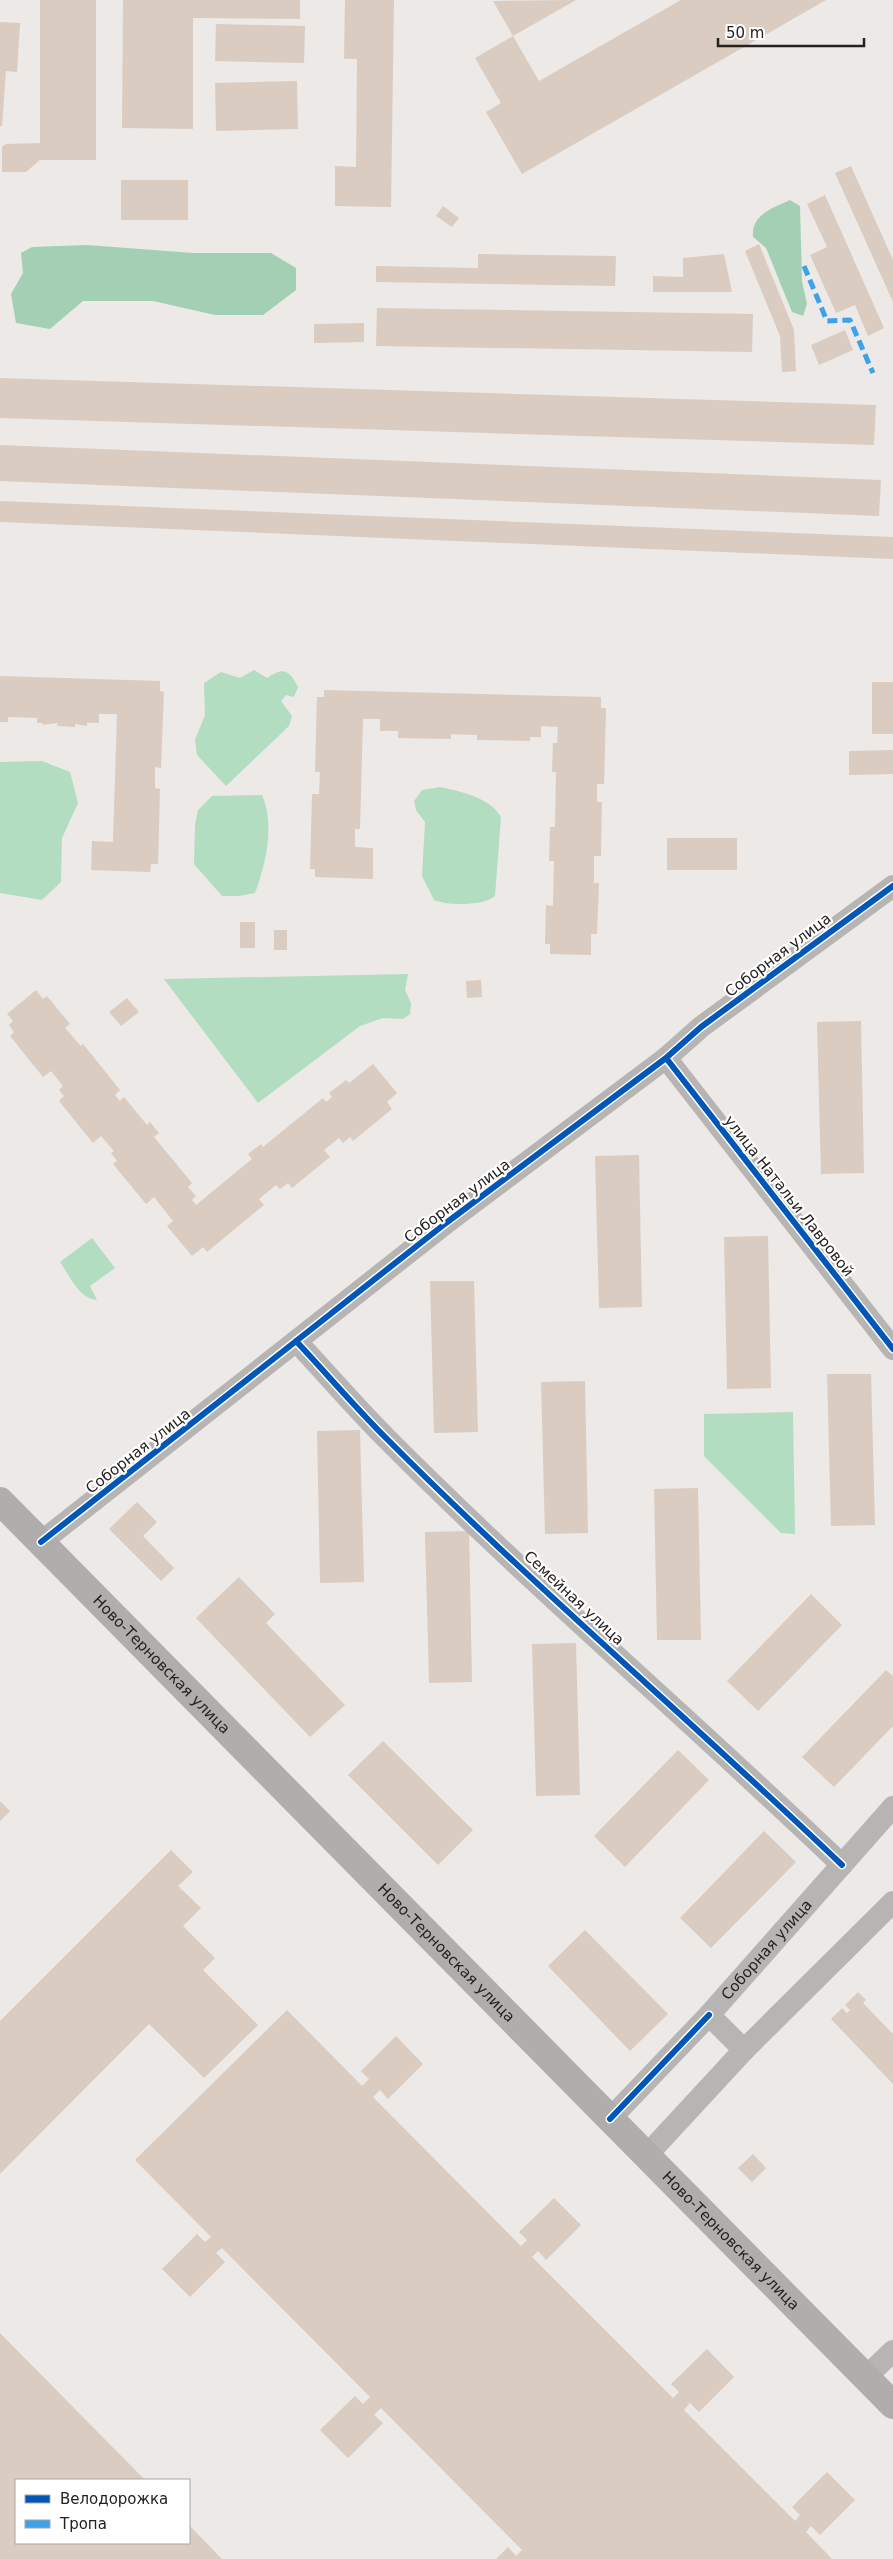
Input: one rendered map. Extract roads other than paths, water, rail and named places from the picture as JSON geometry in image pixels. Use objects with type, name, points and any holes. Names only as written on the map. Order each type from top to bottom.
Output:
[{"type":"main road","name":"Ново-Терновская улица","points":[[0,1501],[893,2405]]},
{"type":"street","name":"Соборная улица","points":[[41,1542],[243,1386],[296,1341],[446,1223],[666,1058],[702,1027],[893,886]]},
{"type":"street","name":"улица Натальи Лавровой","points":[[666,1058],[893,1349]]},
{"type":"street","name":"Семейная улица","points":[[296,1341],[393,1445],[669,1704],[750,1776],[842,1865]]},
{"type":"street","name":"Соборная улица","points":[[610,2119],[709,2015],[893,1807]]},
{"type":"street","points":[[646,2156],[744,2050],[893,1902]]},
{"type":"street","points":[[709,2015],[744,2050]]},
{"type":"street","points":[[865,2378],[893,2351]]}]
